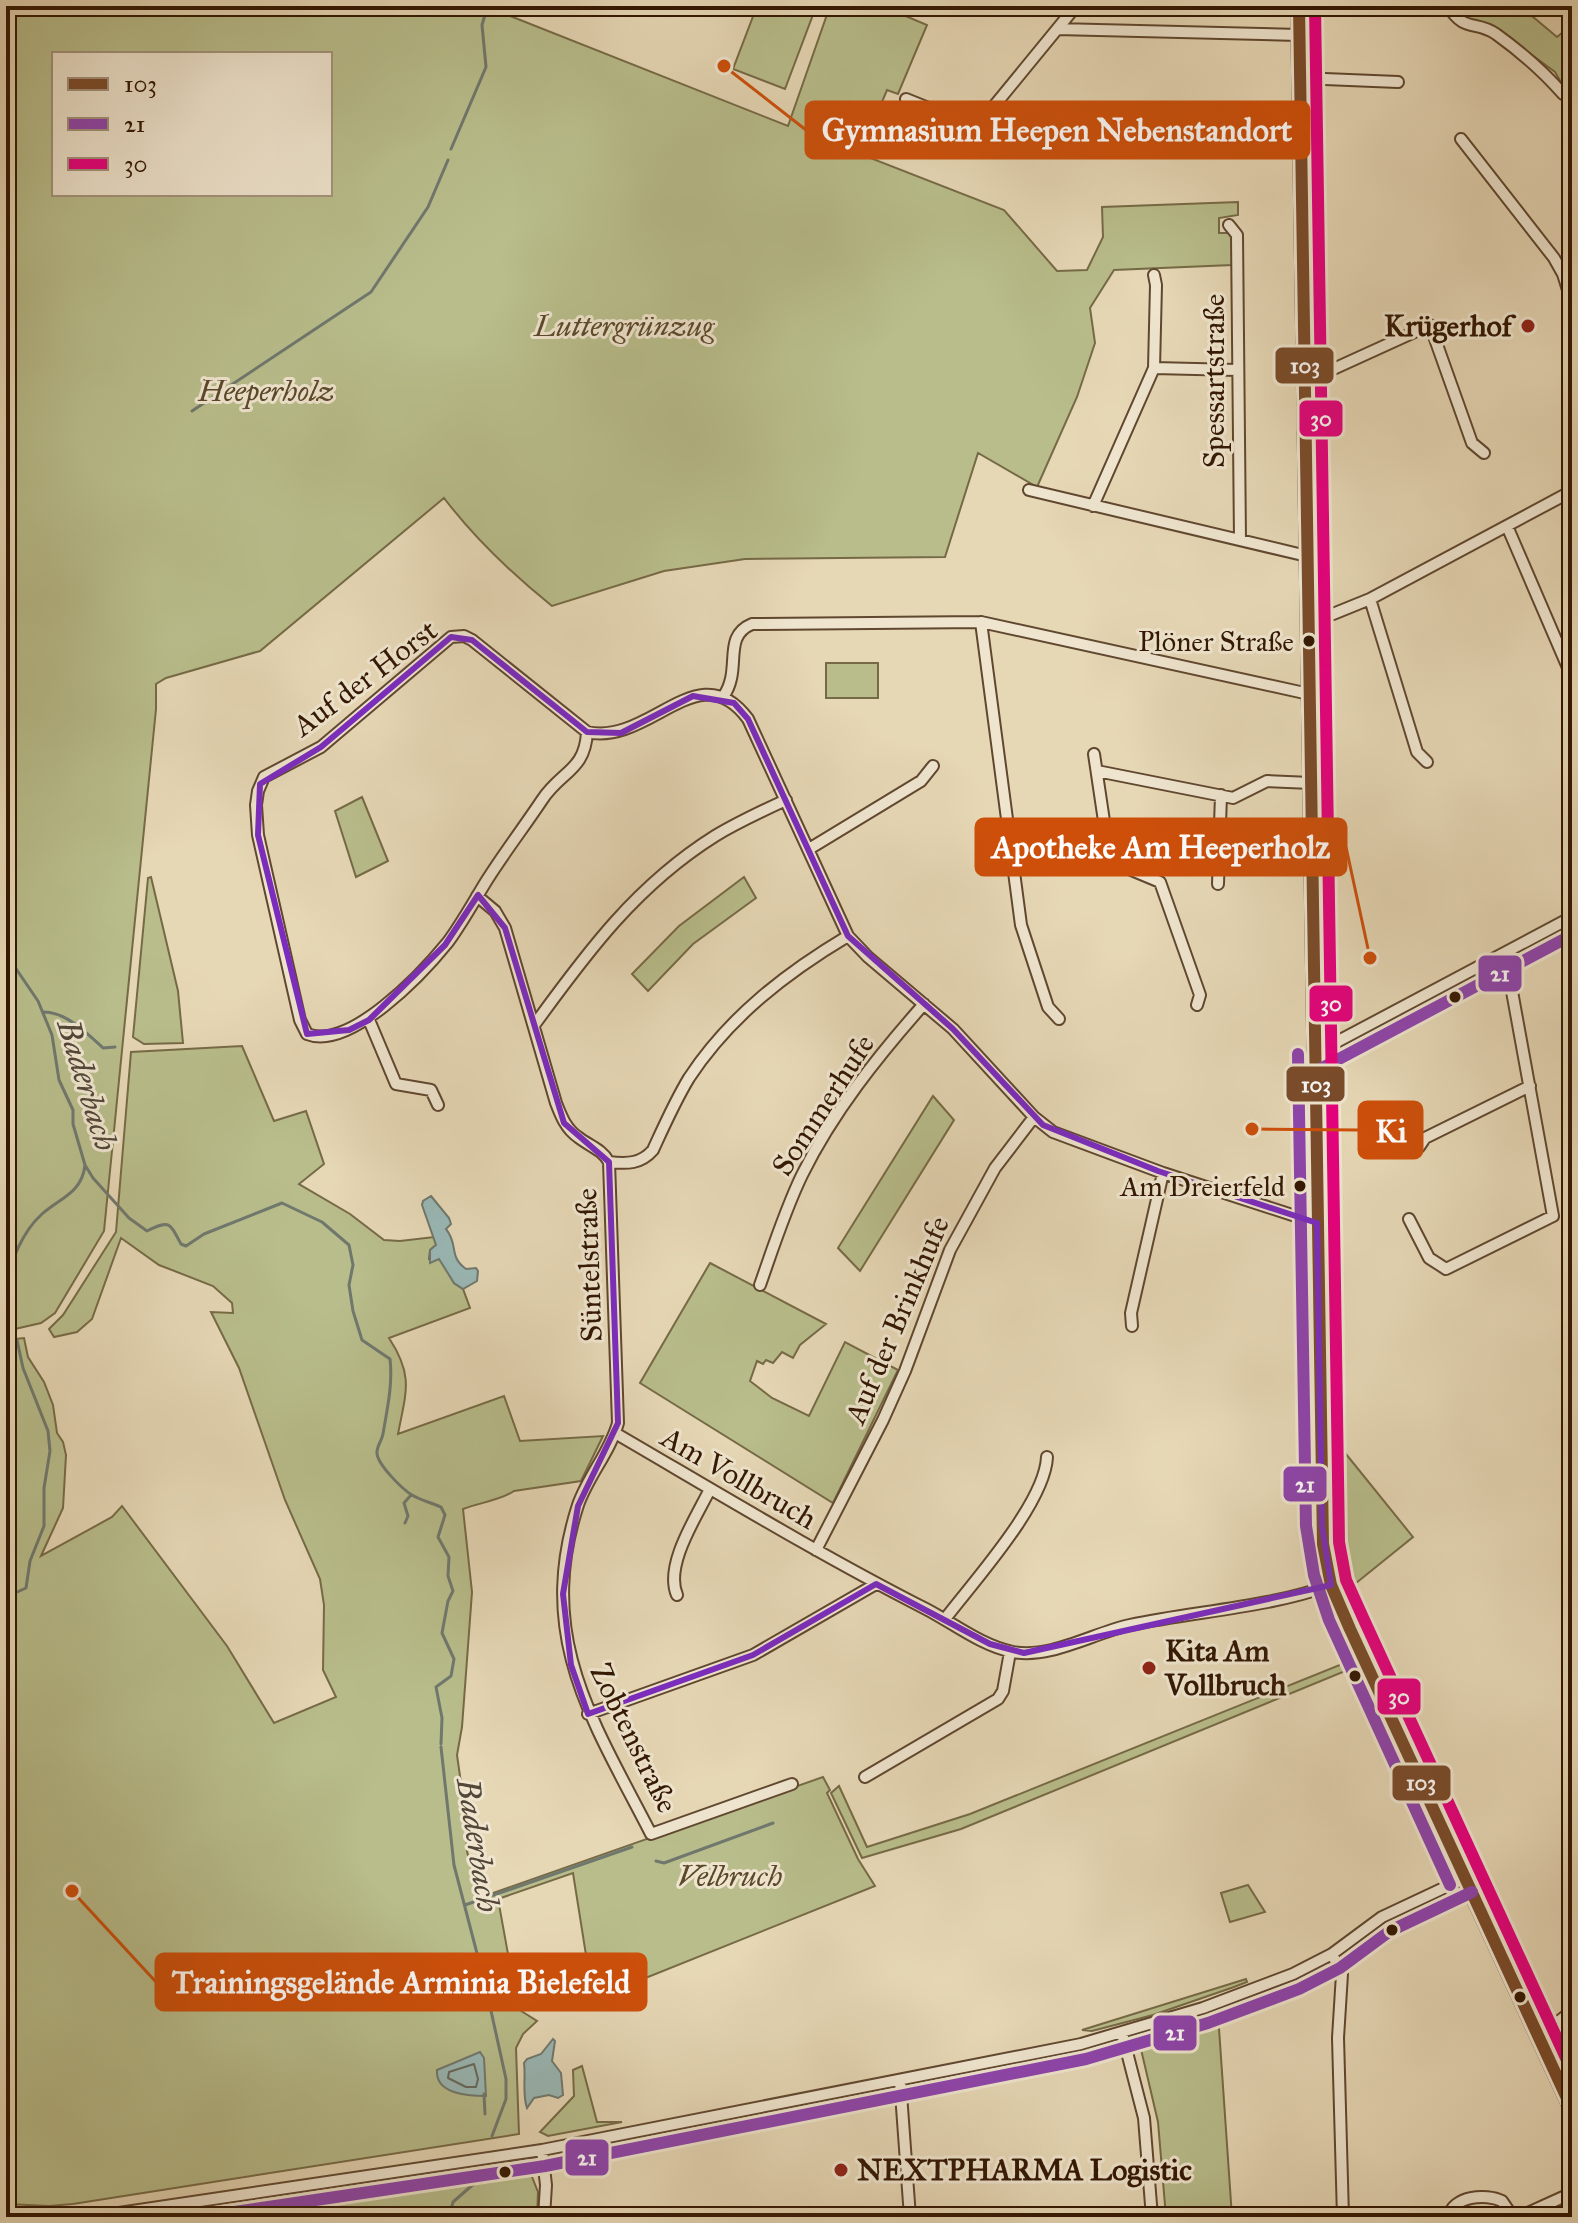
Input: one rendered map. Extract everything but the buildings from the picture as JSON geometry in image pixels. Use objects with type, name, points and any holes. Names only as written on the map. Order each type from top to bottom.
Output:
[{"type":"street","points":[[906,99],[968,124],[978,124],[1076,6]]},
{"type":"street","points":[[1299,6],[1322,1526],[1331,1585],[1572,2109]]},
{"type":"street","points":[[1448,6],[1461,23],[1493,32],[1534,63],[1563,94]]},
{"type":"street","points":[[1057,29],[1299,35]]},
{"type":"street","points":[[1300,78],[1398,82]]},
{"type":"street","points":[[1461,139],[1554,258],[1563,274],[1572,303]]},
{"type":"street","name":"Spessartstraße","points":[[1229,225],[1237,235],[1240,540]]},
{"type":"street","points":[[1093,506],[1154,368],[1154,275]]},
{"type":"street","points":[[1304,378],[1318,376],[1430,325],[1472,443],[1484,453]]},
{"type":"street","points":[[1154,368],[1237,370]]},
{"type":"street","points":[[1029,490],[1307,556]]},
{"type":"street","points":[[1308,617],[1333,614],[1370,599],[1572,491]]},
{"type":"street","points":[[1507,526],[1572,677]]},
{"type":"street","points":[[1370,599],[1417,752],[1427,762]]},
{"type":"street","points":[[723,697],[733,679],[736,637],[738,632],[752,624],[981,622],[1309,694]]},
{"type":"street","points":[[981,622],[1023,933],[1048,1007],[1059,1019]]},
{"type":"street","name":"Auf der Horst","points":[[369,1020],[349,1030],[320,1037],[307,1034],[300,1020],[258,835],[256,805],[264,777],[321,747],[451,637],[464,636],[472,640],[587,732]]},
{"type":"street","points":[[438,1105],[431,1090],[396,1084],[369,1020],[445,945],[546,794],[583,758],[587,732],[621,733],[683,700],[703,695],[723,697],[734,703],[748,719],[848,936],[970,1046],[1034,1117],[1053,1132],[1070,1139],[1317,1223]]},
{"type":"street","points":[[1094,754],[1104,821]]},
{"type":"street","points":[[809,849],[921,781],[933,766]]},
{"type":"street","points":[[1097,771],[1233,798],[1267,781],[1311,783]]},
{"type":"street","points":[[1218,884],[1221,870],[1221,795]]},
{"type":"street","points":[[535,1024],[593,944],[638,896],[718,834],[786,800]]},
{"type":"street","points":[[1009,838],[1045,834],[1160,882],[1200,995],[1197,1005]]},
{"type":"street","name":"Süntelstraße","points":[[477,896],[495,911],[505,928],[564,1123],[576,1136],[605,1154],[609,1162],[619,1413],[615,1433]]},
{"type":"street","points":[[1314,1054],[1572,917]]},
{"type":"street","points":[[609,1162],[624,1164],[646,1158],[688,1080],[721,1036],[776,983],[848,936]]},
{"type":"street","points":[[1409,1219],[1429,1258],[1446,1269],[1553,1216],[1505,953]]},
{"type":"street","name":"Sommerhufe","points":[[760,1285],[786,1210],[817,1148],[863,1078],[924,1004]]},
{"type":"street","points":[[1419,1147],[1425,1138],[1530,1086]]},
{"type":"street","name":"Auf der Brinkhufe","points":[[816,1550],[900,1383],[950,1250],[995,1168],[1034,1117]]},
{"type":"street","points":[[1132,1326],[1131,1313],[1163,1173]]},
{"type":"street","name":"Am Vollbruch","points":[[615,1433],[876,1584],[1010,1652],[1047,1650],[1126,1626],[1291,1597],[1331,1585]]},
{"type":"street","name":"Zobtenstraße","points":[[615,1433],[578,1506],[564,1571],[566,1640],[588,1714],[651,1834],[792,1784]]},
{"type":"street","points":[[945,1619],[1016,1525],[1043,1482],[1047,1457]]},
{"type":"street","points":[[677,1595],[674,1588],[680,1553],[710,1489]]},
{"type":"street","points":[[588,1714],[744,1659],[876,1584]]},
{"type":"street","points":[[865,1777],[998,1699],[1003,1691],[1010,1652]]},
{"type":"street","points":[[92,2217],[542,2150],[1021,2057],[1122,2033],[1266,1985],[1332,1954],[1382,1917],[1465,1878]]},
{"type":"street","points":[[1332,1954],[1342,1974],[1338,2038],[1343,2217]]},
{"type":"street","points":[[1539,2037],[1572,2011]]},
{"type":"street","points":[[1122,2033],[1144,2118],[1152,2217]]},
{"type":"street","points":[[900,2080],[910,2217]]},
{"type":"street","points":[[542,2150],[546,2185],[544,2217]]},
{"type":"street","points":[[1519,2217],[1572,2193]]},
{"type":"street","points":[[1449,2217],[1450,2210],[1457,2202],[1490,2197],[1502,2201],[1513,2217]]},
{"type":"highlighted area","points":[[451,637],[472,640],[587,732],[621,733],[693,696],[734,703],[748,719],[848,936],[953,1029],[1043,1125],[1158,1171],[1317,1223],[1322,1526],[1331,1585],[1024,1653],[990,1644],[876,1584],[753,1655],[588,1714],[571,1665],[563,1594],[578,1506],[618,1423],[609,1162],[564,1123],[505,928],[478,895],[445,945],[369,1020],[349,1030],[307,1034],[258,835],[260,784],[321,747]]},
{"type":"green space","name":"Luttergrünzug","points":[[6,6],[485,6],[788,126],[830,6],[882,6],[927,25],[898,94],[887,90],[860,154],[1004,210],[1057,271],[1087,270],[1103,237],[1102,207],[1238,202],[1238,215],[1219,218],[1219,233],[1232,233],[1232,265],[1114,270],[1090,308],[1095,343],[1077,397],[1037,487],[978,453],[945,557],[745,559],[664,571],[552,606],[495,555],[444,498],[260,651],[166,678],[156,684],[104,1231],[55,1313],[41,1323],[6,1331]]},
{"type":"green space","points":[[757,6],[798,6],[814,12],[785,89],[733,69]]},
{"type":"green space","points":[[1453,6],[1520,6],[1557,37],[1563,32],[1572,40],[1572,102],[1555,72],[1491,25],[1470,21],[1458,14]]},
{"type":"green space","points":[[826,663],[878,663],[878,698],[826,698]]},
{"type":"green space","points":[[362,797],[388,861],[356,877],[335,811]]},
{"type":"green space","points":[[151,877],[178,991],[183,1043],[144,1044],[133,1037],[148,878]]},
{"type":"green space","points":[[744,877],[756,898],[693,944],[648,991],[632,974],[679,926]]},
{"type":"green space","name":"Velbruch","points":[[242,1046],[274,1121],[306,1111],[324,1164],[299,1184],[350,1214],[384,1240],[434,1237],[436,1245],[430,1250],[429,1259],[439,1259],[454,1283],[463,1289],[470,1308],[389,1338],[402,1363],[406,1384],[398,1434],[504,1396],[520,1441],[603,1436],[581,1481],[514,1491],[463,1509],[472,1592],[462,1727],[457,1755],[467,1851],[479,1898],[823,1777],[830,1790],[827,1793],[858,1859],[875,1886],[593,1999],[573,1873],[498,1899],[518,2009],[537,2021],[523,2034],[516,2048],[519,2134],[73,2204],[6,2204],[6,1340],[24,1338],[28,1357],[44,1382],[53,1405],[57,1433],[66,1455],[63,1508],[41,1556],[112,1517],[122,1506],[227,1646],[274,1723],[336,1697],[323,1670],[324,1605],[320,1579],[285,1500],[239,1368],[211,1312],[233,1313],[232,1303],[213,1286],[159,1265],[121,1238],[92,1319],[77,1332],[54,1337],[49,1329],[63,1315],[116,1232],[131,1052]]},
{"type":"green space","points":[[933,1096],[954,1120],[860,1271],[838,1248]]},
{"type":"green space","points":[[710,1263],[826,1324],[800,1345],[793,1358],[782,1352],[773,1363],[757,1361],[750,1381],[772,1398],[809,1416],[845,1342],[898,1370],[833,1503],[640,1383]]},
{"type":"green space","points":[[1329,1433],[1413,1537],[1345,1592],[1331,1534]]},
{"type":"green space","points":[[1352,1660],[1355,1667],[961,1829],[862,1858],[831,1793],[839,1786],[867,1847],[970,1814]]},
{"type":"green space","points":[[1248,1885],[1265,1912],[1230,1922],[1221,1893]]},
{"type":"green space","points":[[1246,1979],[1247,1982],[1153,2015],[1092,2031],[1082,2030]]},
{"type":"green space","points":[[1218,2014],[1232,2217],[1166,2217],[1158,2122],[1140,2045],[1146,2037]]},
{"type":"green space","points":[[582,2066],[597,2122],[622,2122],[548,2136],[540,2132],[574,2096],[573,2070]]},
{"type":"green space","points":[[523,2169],[530,2172],[538,2192],[537,2217],[306,2217],[308,2198]]},
{"type":"water","points":[[431,1196],[449,1218],[451,1224],[446,1229],[457,1260],[466,1269],[476,1268],[478,1271],[477,1281],[463,1289],[454,1283],[439,1259],[430,1263],[430,1250],[436,1245],[422,1205]]},
{"type":"water","points":[[553,2039],[552,2061],[561,2073],[563,2095],[558,2098],[549,2095],[534,2098],[527,2108],[524,2063],[541,2054]]},
{"type":"water","points":[[480,2052],[484,2058],[486,2096],[454,2092],[441,2084],[437,2070]]},
{"type":"waterway","points":[[451,149],[486,67],[482,25],[487,8]]},
{"type":"waterway","points":[[192,411],[371,292],[428,207],[448,160]]},
{"type":"waterway","name":"Baderbach","points":[[6,954],[38,1001],[52,1035],[59,1080],[73,1110],[73,1124],[85,1165],[129,1218],[147,1231],[168,1225],[181,1244],[186,1246],[204,1234],[282,1203],[322,1222],[349,1245],[353,1265],[349,1285],[362,1340],[390,1359],[389,1397],[378,1457],[402,1487],[415,1497],[441,1507],[445,1515],[438,1537],[449,1557],[448,1576],[453,1591],[442,1633],[454,1659],[451,1676],[436,1687],[442,1718],[441,1744]]},
{"type":"waterway","points":[[44,1012],[68,1019],[103,1048],[115,1047]]},
{"type":"waterway","points":[[15,1330],[8,1287],[18,1248],[35,1221],[75,1189],[85,1165]]},
{"type":"waterway","points":[[6,1597],[26,1588],[30,1561],[44,1526],[44,1488],[50,1451],[48,1431],[23,1368],[17,1340]]},
{"type":"waterway","points":[[405,1523],[408,1516],[404,1503],[411,1495]]},
{"type":"waterway","name":"Baderbach","points":[[441,1747],[454,1865],[506,2079],[506,2099],[492,2136]]},
{"type":"waterway","points":[[656,1861],[664,1863],[773,1823]]},
{"type":"waterway","points":[[465,1905],[632,1847]]},
{"type":"waterway","name":"Baderbach","points":[[484,2094],[485,2114]]},
{"type":"waterway","name":"Baderbach","points":[[449,2217],[453,2202],[477,2181]]},
{"type":"transit line","name":"103","points":[[1299,6],[1323,1544],[1331,1585],[1350,1629],[1572,2109]]},
{"type":"transit line","name":"30","points":[[1315,6],[1339,1542],[1346,1580],[1572,2071]]},
{"type":"transit line","name":"21","points":[[1322,1068],[1572,935]]},
{"type":"transit line","name":"21","points":[[1298,1054],[1306,1526],[1314,1575],[1329,1620],[1450,1885]]},
{"type":"transit line","name":"21","points":[[201,2217],[545,2166],[1086,2059],[1208,2023],[1299,1989],[1340,1968],[1390,1931],[1472,1892]]},
{"type":"place","name":"Gymnasium Heepen Nebenstandort","points":[[724,66]]},
{"type":"place","name":"Krügerhof","points":[[1528,326]]},
{"type":"place","name":"Plöner Straße","points":[[1309,641]]},
{"type":"place","name":"Apotheke Am Heeperholz","points":[[1370,958]]},
{"type":"place","name":"Ki","points":[[1252,1129]]},
{"type":"place","name":"Am Dreierfeld","points":[[1300,1186]]},
{"type":"place","name":"Kita Am Vollbruch","points":[[1149,1668]]},
{"type":"place","name":"Trainingsgelände Arminia Bielefeld","points":[[72,1891]]},
{"type":"place","name":"NEXTPHARMA Logistic","points":[[841,2170]]},
{"type":"park label","name":"Heeperholz","points":[[266,391]]}]
